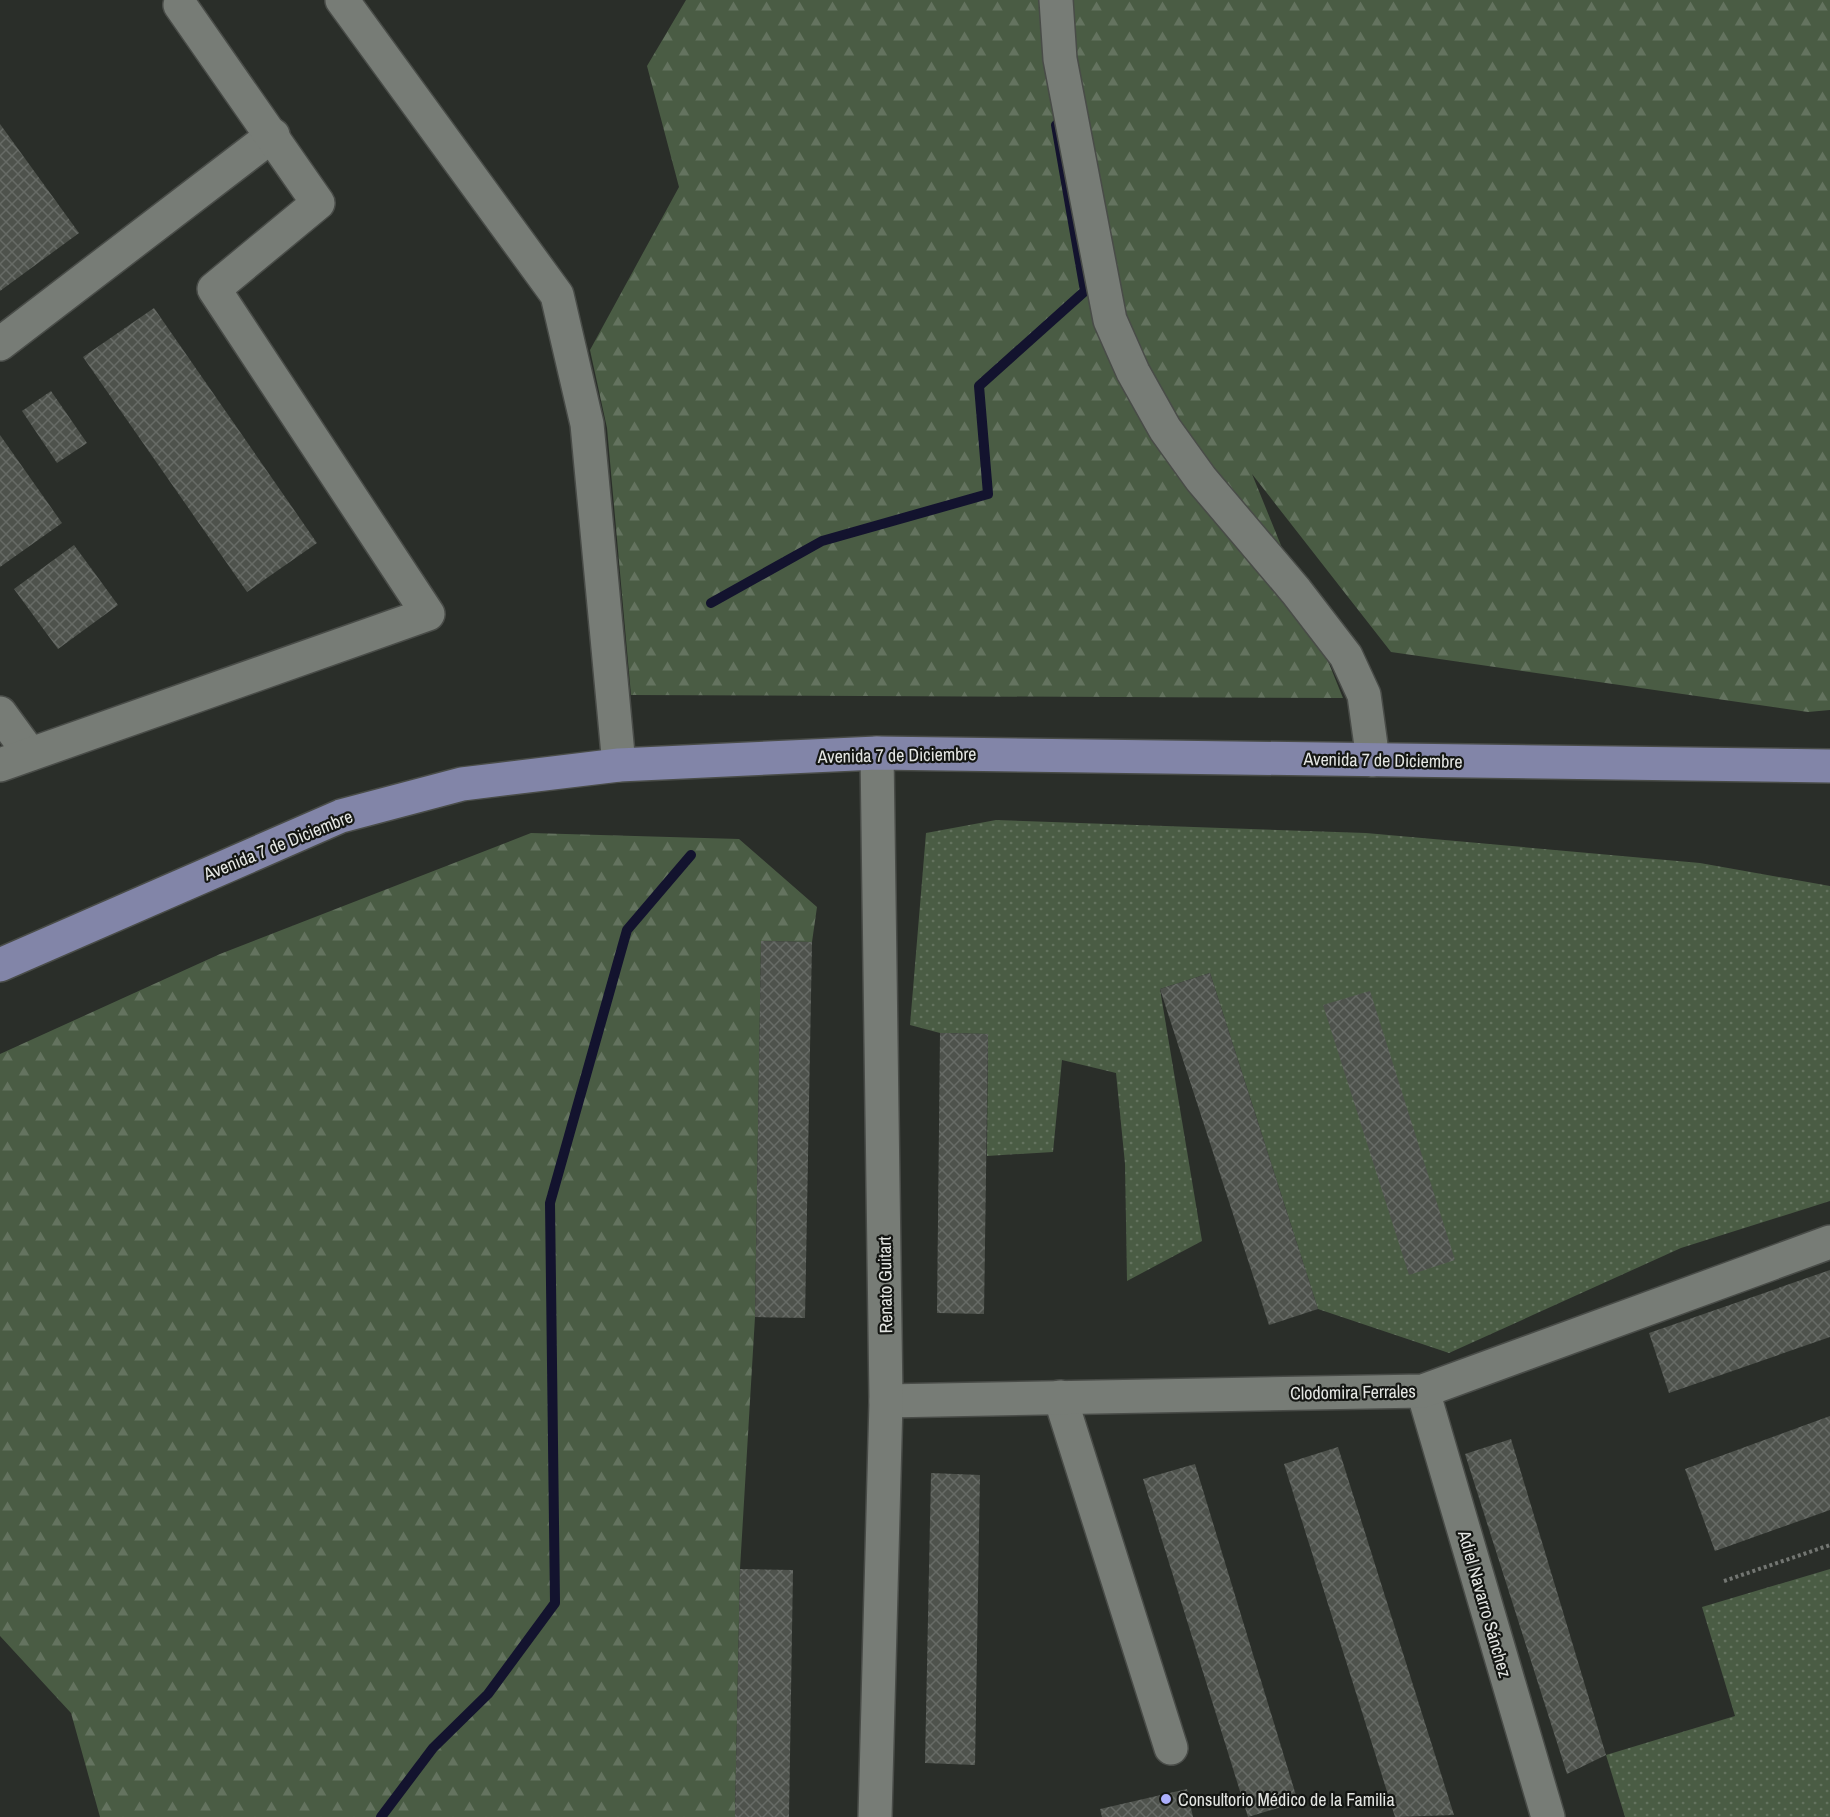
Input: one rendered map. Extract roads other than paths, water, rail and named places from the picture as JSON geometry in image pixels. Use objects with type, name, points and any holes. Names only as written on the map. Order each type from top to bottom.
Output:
[{"type":"main road","name":"Avenida 7 de Diciembre","points":[[0,965],[342,816],[462,784],[619,765],[877,753],[1830,766]]},
{"type":"street","points":[[342,0],[557,295],[587,424],[619,765]]},
{"type":"street","points":[[1056,0],[1060,59],[1110,320],[1133,372],[1165,429],[1201,479],[1296,591],[1346,656],[1358,679],[1368,712],[1373,760]]},
{"type":"street","points":[[0,765],[428,614],[214,289],[318,203],[273,135],[180,5]]},
{"type":"street","points":[[0,344],[273,135]]},
{"type":"street","points":[[0,713],[30,754]]},
{"type":"street","name":"Renato Guitart","points":[[875,1817],[886,1401],[877,753]]},
{"type":"street","name":"Clodomira Ferrales","points":[[886,1401],[1423,1391],[1830,1242]]},
{"type":"street","name":"Adiel Navarro Sánchez","points":[[1423,1391],[1548,1817]]},
{"type":"street","points":[[1060,1397],[1171,1748]]},
{"type":"waterway","points":[[711,603],[822,541],[988,494],[979,386],[1085,291],[1056,125]]},
{"type":"waterway","points":[[381,1817],[433,1748],[488,1694],[555,1603],[550,1203],[627,930],[691,855]]},
{"type":"place","name":"Consultorio Médico de la Familia","points":[[1166,1799]]}]
